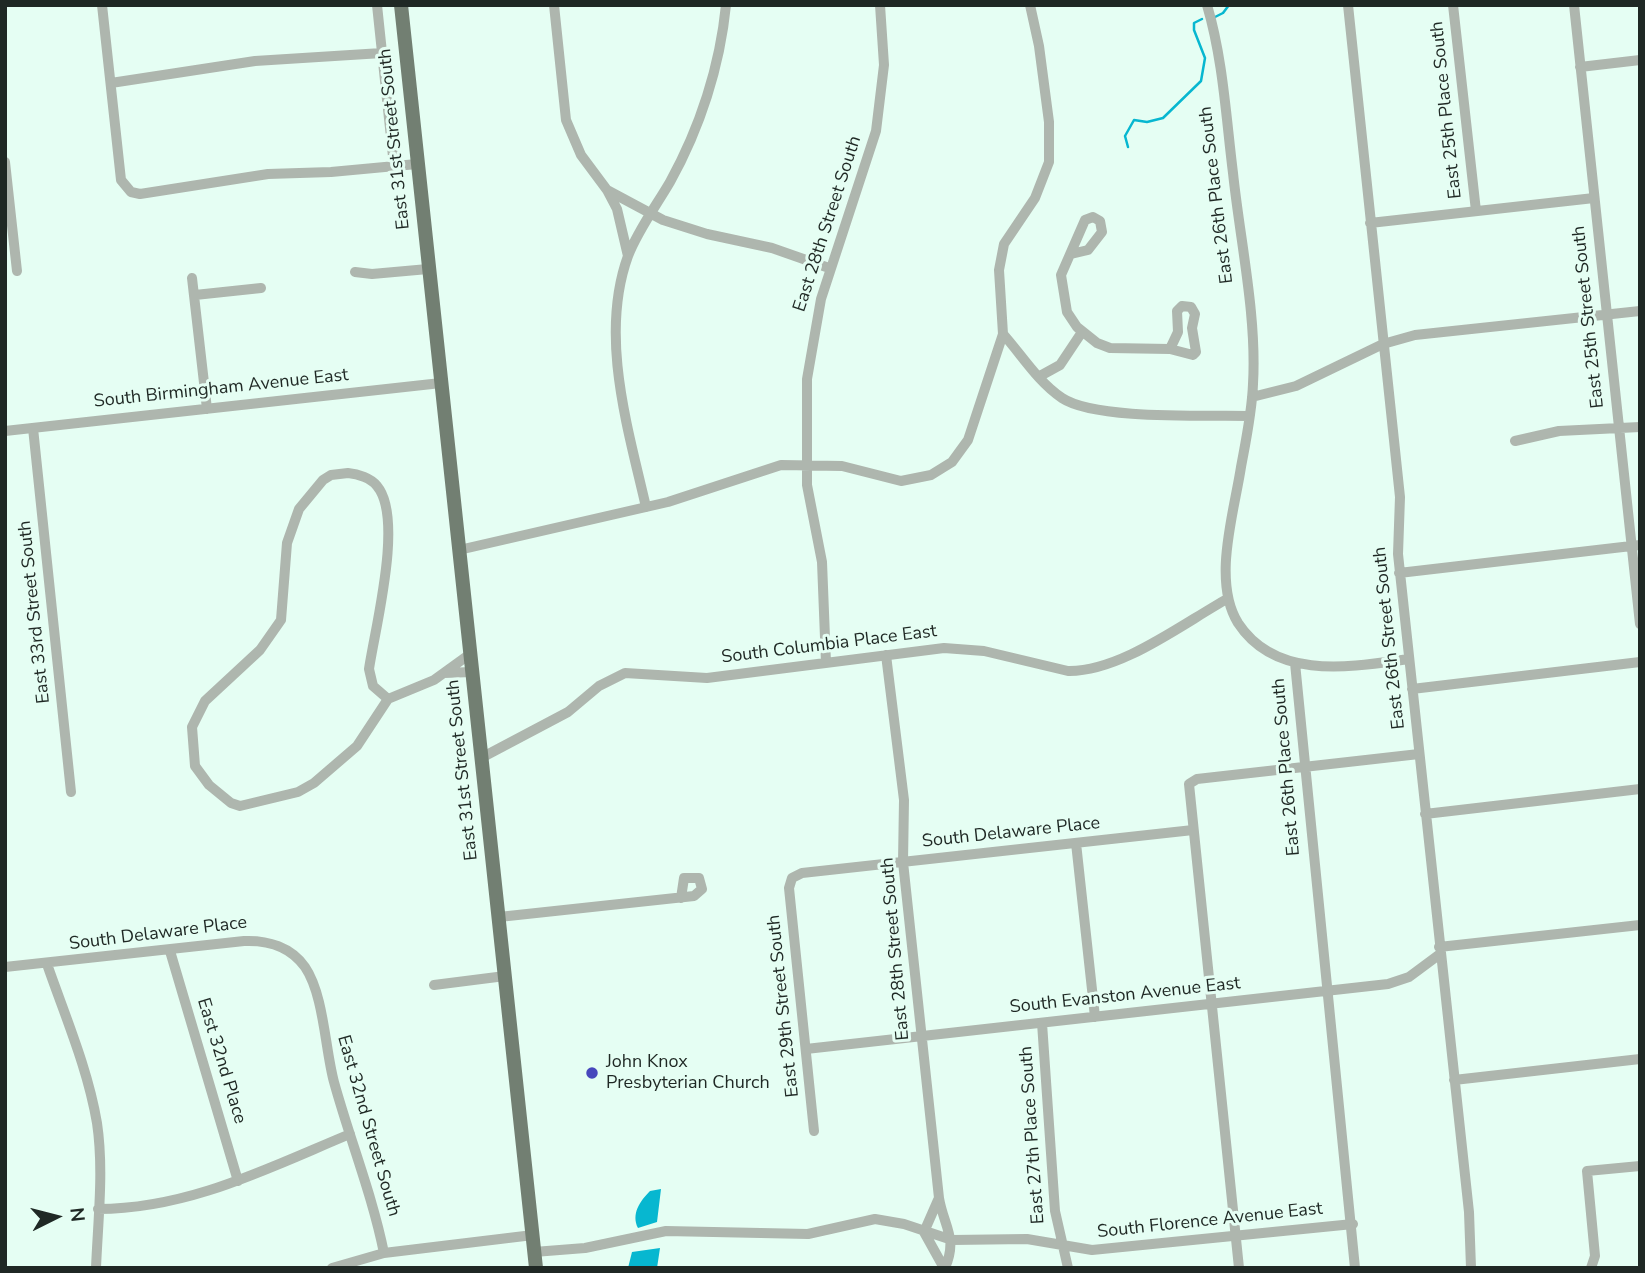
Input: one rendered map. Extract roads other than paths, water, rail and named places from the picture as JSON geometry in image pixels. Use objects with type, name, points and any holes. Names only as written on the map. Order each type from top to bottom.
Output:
[{"type":"main road","name":"East 31st Street South","points":[[401,5],[536,1268]]},
{"type":"street","points":[[102,5],[121,180],[126,189],[140,194],[268,174],[417,164]]},
{"type":"street","name":"East 31st Street South","points":[[377,5],[394,166]]},
{"type":"street","points":[[554,5],[566,120],[581,155],[607,190],[617,209],[628,256]]},
{"type":"street","points":[[646,507],[630,436],[615,322],[628,256],[671,180],[698,121],[716,64],[726,5]]},
{"type":"street","name":"East 28th Street South","points":[[826,663],[824,582],[807,485],[809,463],[806,414],[809,358],[829,268],[876,131],[884,65],[880,5]]},
{"type":"street","points":[[459,550],[646,507],[781,465],[809,463],[842,466],[901,481],[922,479],[952,462],[968,440],[1003,334],[999,270],[1001,252],[1008,235],[1042,185],[1050,151],[1039,47],[1030,5]]},
{"type":"street","name":"East 26th Place South","points":[[1207,5],[1227,123],[1254,374],[1226,564],[1227,599],[1238,622],[1250,637],[1269,652],[1295,663],[1353,1224],[1355,1268]]},
{"type":"street","name":"East 26th Street South","points":[[1348,5],[1401,508],[1397,544],[1399,573],[1469,1212],[1471,1268]]},
{"type":"street","name":"East 25th Place South","points":[[1453,5],[1476,211]]},
{"type":"street","name":"East 25th Street South","points":[[1574,5],[1619,428],[1636,546],[1640,624]]},
{"type":"street","points":[[111,83],[256,61],[382,53]]},
{"type":"street","points":[[1580,67],[1640,60]]},
{"type":"street","points":[[5,162],[17,271]]},
{"type":"street","points":[[607,190],[650,215],[707,234],[772,248],[829,268]]},
{"type":"street","points":[[1370,223],[1594,198]]},
{"type":"street","points":[[1071,254],[1061,272],[1062,293],[1067,312],[1082,332],[1097,344],[1110,348],[1170,349],[1189,356],[1196,352],[1192,328],[1195,314],[1191,307],[1182,306],[1177,311],[1178,332],[1170,349]]},
{"type":"street","points":[[355,272],[372,274],[428,269]]},
{"type":"street","points":[[192,278],[208,409]]},
{"type":"street","points":[[195,295],[261,288]]},
{"type":"street","points":[[1252,397],[1322,375],[1383,344],[1424,334],[1640,311]]},
{"type":"street","points":[[1040,376],[1060,365],[1082,332]]},
{"type":"street","points":[[1003,334],[1062,398],[1078,406],[1107,410],[1249,416]]},
{"type":"street","points":[[996,356],[1019,353]]},
{"type":"street","points":[[1254,374],[1280,389]]},
{"type":"street","name":"South Birmingham Avenue East","points":[[5,431],[441,383]]},
{"type":"street","points":[[1515,442],[1559,431],[1640,427]]},
{"type":"street","name":"East 33rd Street South","points":[[33,428],[72,792]]},
{"type":"street","points":[[388,699],[373,686],[369,669],[389,550],[382,496],[379,488],[363,477],[348,473],[331,475],[305,498],[290,529],[281,620],[260,650],[214,691],[197,714],[191,736],[195,766],[209,785],[225,799],[240,806],[298,792],[314,783],[357,746],[388,699],[444,673],[471,654]]},
{"type":"street","points":[[1399,573],[1636,546]]},
{"type":"street","name":"South Columbia Place East","points":[[481,758],[568,712],[599,686],[625,673],[708,678],[944,648],[966,649],[1068,671],[1082,671],[1097,669],[1136,651],[1227,599]]},
{"type":"street","name":"East 28th Street South","points":[[886,655],[904,800],[903,862],[939,1198],[952,1250],[945,1268]]},
{"type":"street","points":[[1295,663],[1340,667],[1409,659]]},
{"type":"street","points":[[1412,689],[1640,662]]},
{"type":"street","points":[[444,673],[472,672]]},
{"type":"street","points":[[1239,1268],[1189,784],[1197,779],[1419,754]]},
{"type":"street","points":[[1425,814],[1640,789]]},
{"type":"street","name":"South Delaware Place","points":[[792,877],[802,873],[1193,830]]},
{"type":"street","points":[[1076,843],[1095,1017]]},
{"type":"street","name":"East 29th Street South","points":[[792,877],[789,888],[814,1131]]},
{"type":"street","points":[[499,917],[681,898]]},
{"type":"street","name":"South Evanston Avenue East","points":[[806,1049],[1398,982],[1439,951],[1640,925]]},
{"type":"street","name":"South Delaware Place","points":[[47,964],[244,941],[273,943]]},
{"type":"street","name":"East 32nd Street South","points":[[273,943],[297,958],[312,979],[331,1071],[369,1185],[384,1253]]},
{"type":"street","name":"East 32nd Place","points":[[170,951],[238,1181]]},
{"type":"street","points":[[5,967],[47,964],[94,1110],[100,1147],[96,1268]]},
{"type":"street","points":[[434,985],[505,976]]},
{"type":"street","name":"East 27th Place South","points":[[1042,1023],[1052,1178],[1061,1244],[1068,1268]]},
{"type":"street","points":[[1454,1080],[1640,1059]]},
{"type":"street","points":[[98,1209],[144,1208],[174,1202],[238,1181],[350,1134]]},
{"type":"street","points":[[1591,1267],[1595,1256],[1587,1171],[1640,1166]]},
{"type":"street","name":"East 28th Street South","points":[[939,1198],[924,1232],[945,1268]]},
{"type":"street","name":"South Florence Avenue East","points":[[534,1252],[585,1248],[666,1231],[808,1234],[875,1219],[904,1224],[951,1240],[1027,1239],[1082,1250],[1104,1250],[1353,1224]]},
{"type":"street","points":[[332,1268],[384,1253],[533,1235]]},
{"type":"water","points":[[661,1189],[657,1222],[638,1228],[636,1213],[640,1203],[650,1191]]},
{"type":"water","points":[[660,1248],[657,1268],[628,1268],[632,1252]]},
{"type":"waterway","points":[[1213,18],[1223,13],[1229,5]]},
{"type":"waterway","points":[[1128,147],[1125,136],[1134,120],[1147,122],[1163,118],[1201,81],[1205,58],[1194,23],[1202,19]]},
{"type":"place","name":"John Knox Presbyterian Church","points":[[592,1073]]}]
